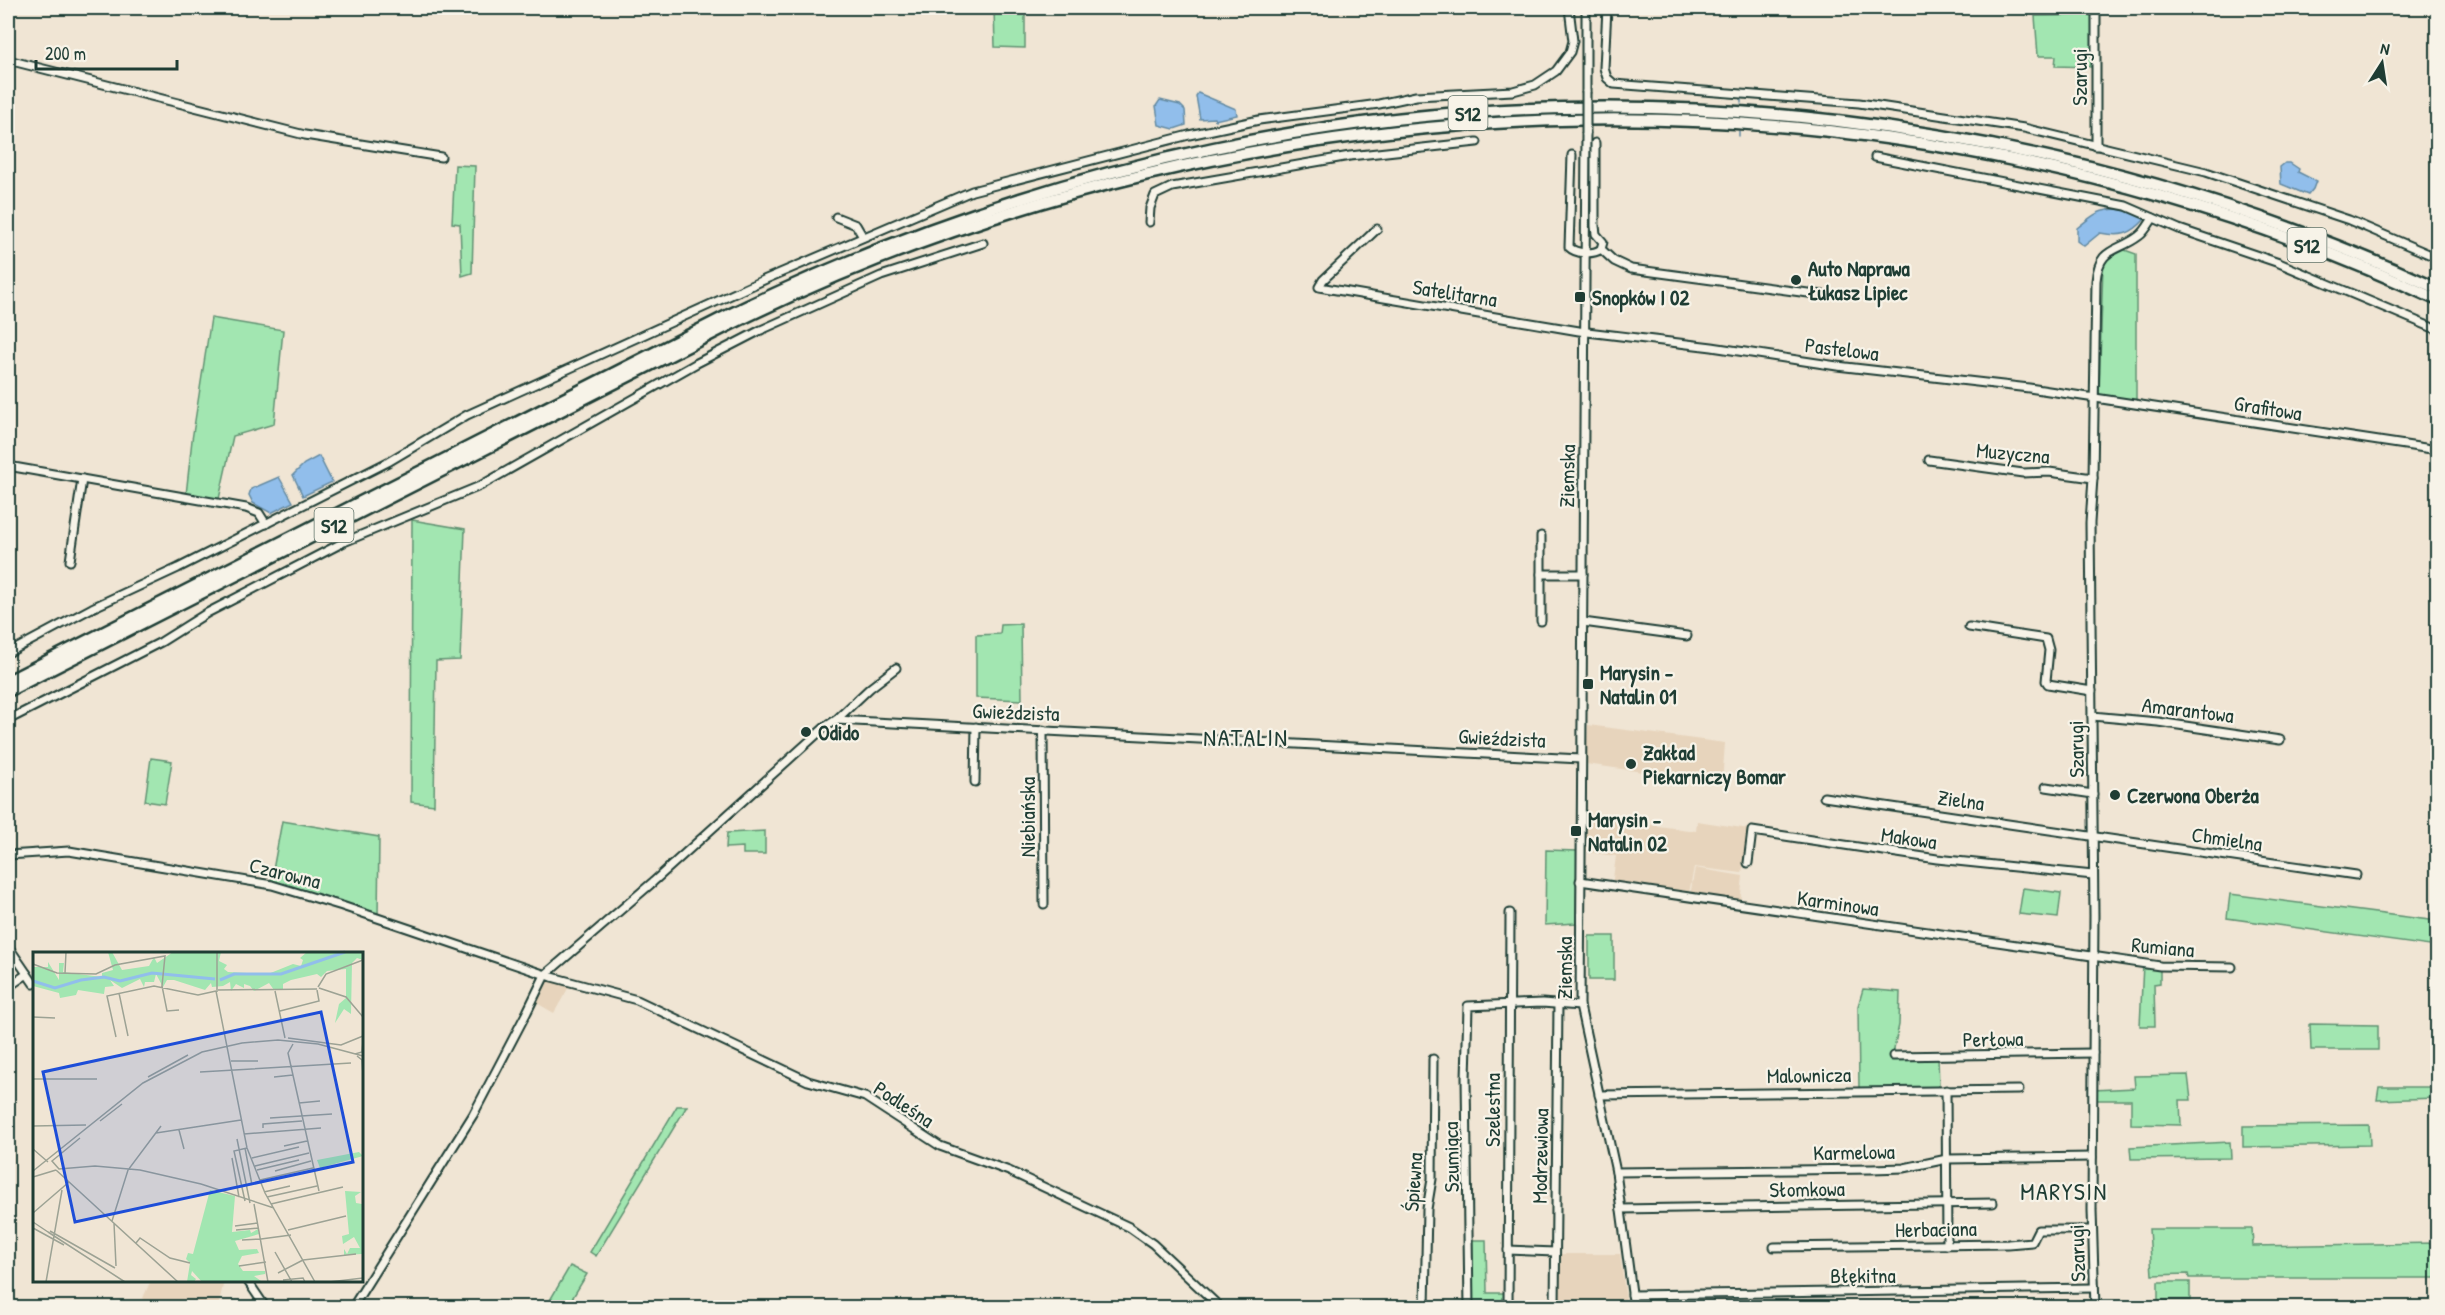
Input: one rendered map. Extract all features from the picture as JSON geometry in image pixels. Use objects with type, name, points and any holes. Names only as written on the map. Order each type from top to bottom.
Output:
[{"type":"highway","name":"S12","points":[[8,690],[793,285],[902,240],[993,207],[1083,180],[1215,147],[1304,132],[1452,114],[1588,108],[1713,110],[1825,119],[1947,136],[2103,170],[2205,200],[2327,243],[2438,290]]},
{"type":"highway","name":"S12","points":[[528,421],[806,289],[905,248],[1011,211],[1118,180],[1254,150],[1370,133],[1479,123],[1590,119],[1741,123],[1875,136],[1970,152],[2102,180],[2202,209],[2332,255],[2438,300]]},
{"type":"highway","name":"S12","points":[[8,681],[436,468]]},
{"type":"street","points":[[8,653],[92,608],[388,462],[467,415],[766,279],[972,191],[1189,135],[1291,114],[1379,104],[1416,96],[1513,91],[1530,87],[1548,77],[1562,65],[1570,52],[1573,41],[1569,8]]},
{"type":"street","name":"Ziemska","points":[[1587,8],[1580,1006],[1616,1172],[1634,1308]]},
{"type":"street","points":[[1607,8],[1604,68],[1607,78],[1614,84],[1874,104],[2024,128],[2186,166],[2366,226],[2438,258]]},
{"type":"street","name":"Szarugi","points":[[2096,8],[2096,146]]},
{"type":"street","points":[[8,60],[178,105],[342,142],[441,157]]},
{"type":"street","points":[[1149,222],[1152,199],[1159,192],[1172,187],[1350,156],[1477,142]]},
{"type":"street","points":[[1572,155],[1569,247],[1572,250],[1595,253],[1601,249],[1603,242],[1596,234],[1595,226],[1595,143]]},
{"type":"street","points":[[1875,157],[2126,206],[2179,229],[2290,267],[2438,330]]},
{"type":"street","points":[[836,217],[856,225],[863,237]]},
{"type":"street","name":"Szarugi","points":[[2095,1308],[2092,1230],[2094,837],[2090,523],[2093,478],[2096,281],[2098,266],[2106,253],[2139,236],[2153,218]]},
{"type":"street","name":"Satelitarna","points":[[1377,229],[1323,280],[1319,287],[1586,331]]},
{"type":"street","points":[[8,720],[161,642],[207,613],[344,542],[377,526],[480,486],[697,363],[761,330],[881,276],[983,243]]},
{"type":"street","points":[[1601,249],[1617,263],[1631,269],[1823,295]]},
{"type":"street","name":"Pastelowa","points":[[1586,331],[1837,366],[2029,388],[2094,399]]},
{"type":"street","name":"Grafitowa","points":[[2094,399],[2438,450]]},
{"type":"street","name":"Muzyczna","points":[[1929,460],[2023,473],[2049,472],[2093,478]]},
{"type":"street","points":[[8,465],[254,509],[266,524]]},
{"type":"street","points":[[70,561],[82,479]]},
{"type":"street","points":[[1541,536],[1541,621]]},
{"type":"street","points":[[1541,573],[1583,574]]},
{"type":"street","points":[[1582,622],[1687,636]]},
{"type":"street","points":[[1969,627],[2046,639],[2049,646],[2046,681],[2048,684],[2092,691]]},
{"type":"street","points":[[352,1308],[472,1115],[545,975],[653,882],[825,727],[896,668]]},
{"type":"street","name":"Amarantowa","points":[[2092,716],[2158,722],[2280,741]]},
{"type":"street","name":"Gwieździsta","points":[[836,720],[1581,759]]},
{"type":"street","points":[[975,782],[976,727]]},
{"type":"street","name":"Niebiańska","points":[[1043,730],[1044,904]]},
{"type":"street","points":[[2046,787],[2093,794]]},
{"type":"street","name":"Zielna","points":[[1824,797],[2094,837]]},
{"type":"street","name":"Makowa","points":[[1748,863],[1752,831],[1937,859],[2093,875]]},
{"type":"street","name":"Chmielna","points":[[2094,837],[2356,875]]},
{"type":"street","name":"Czarowna","points":[[8,855],[69,851],[272,885],[342,906],[545,975]]},
{"type":"street","name":"Karminowa","points":[[1580,881],[2023,947],[2092,955]]},
{"type":"street","name":"Szelestna","points":[[1508,1308],[1510,913]]},
{"type":"street","points":[[8,946],[33,983]]},
{"type":"street","name":"Rumiana","points":[[2092,955],[2171,968],[2232,967]]},
{"type":"street","points":[[8,987],[27,974]]},
{"type":"street","name":"Podleśna","points":[[545,975],[637,1000],[808,1081],[865,1097],[940,1146],[1009,1170],[1129,1227],[1153,1244],[1221,1308]]},
{"type":"street","points":[[1509,1006],[1558,1004],[1580,1006]]},
{"type":"street","name":"Modrzewiowa","points":[[1555,1308],[1558,1004]]},
{"type":"street","name":"Szumiąca","points":[[1469,1308],[1466,1078],[1468,1006],[1509,1006]]},
{"type":"street","name":"Perłowa","points":[[1893,1056],[2092,1053]]},
{"type":"street","name":"Śpiewna","points":[[1425,1308],[1426,1209],[1432,1179],[1433,1059]]},
{"type":"street","points":[[1946,1090],[1947,1245]]},
{"type":"street","name":"Malownicza","points":[[1599,1095],[2019,1090]]},
{"type":"street","name":"Karmelowa","points":[[1616,1172],[1872,1169],[1904,1167],[1947,1159],[2092,1157]]},
{"type":"street","name":"Słomkowa","points":[[1621,1209],[1993,1203]]},
{"type":"street","name":"Herbaciana","points":[[1774,1247],[2032,1242],[2038,1230],[2092,1230]]},
{"type":"street","points":[[1508,1250],[1555,1252]]},
{"type":"street","points":[[248,1282],[266,1308]]},
{"type":"street","name":"Błękitna","points":[[1632,1295],[2094,1288]]},
{"type":"shaded area","points":[[1588,725],[1725,743],[1722,783],[1586,764]]},
{"type":"shaded area","points":[[1581,816],[1696,831],[1697,821],[1749,829],[1742,873],[1694,867],[1688,898],[1612,886],[1616,856],[1581,851]]},
{"type":"shaded area","points":[[1695,868],[1743,876],[1740,903],[1690,896]]},
{"type":"shaded area","points":[[546,979],[570,985],[554,1013],[535,1002]]},
{"type":"shaded area","points":[[1559,1254],[1620,1254],[1627,1307],[1559,1307]]},
{"type":"shaded area","points":[[150,1282],[224,1282],[218,1307],[139,1307]]},
{"type":"green space","points":[[994,8],[1025,8],[1025,48],[995,47]]},
{"type":"green space","points":[[2093,15],[2093,67],[2055,66],[2056,56],[2038,56],[2035,16]]},
{"type":"green space","points":[[1640,112],[1817,122],[1940,139],[2022,155],[2181,196],[2296,237],[2410,281],[2409,284],[2305,242],[2200,207],[2094,177],[1987,153],[1879,135],[1770,123],[1659,117],[1547,117],[1547,113]]},
{"type":"green space","points":[[455,165],[475,166],[472,273],[462,276],[460,224],[452,223]]},
{"type":"green space","points":[[2119,248],[2136,254],[2136,400],[2099,396],[2103,264],[2108,256]]},
{"type":"green space","points":[[211,318],[283,330],[274,424],[233,436],[219,499],[186,495]]},
{"type":"green space","points":[[412,520],[465,529],[460,660],[436,661],[434,805],[411,802]]},
{"type":"green space","points":[[1021,624],[1022,700],[976,698],[976,635],[1000,634],[1001,625]]},
{"type":"green space","points":[[151,758],[172,761],[165,804],[145,801]]},
{"type":"green space","points":[[282,821],[379,837],[378,916],[271,881]]},
{"type":"green space","points":[[765,831],[765,854],[743,854],[743,847],[726,848],[727,833]]},
{"type":"green space","points":[[1546,850],[1577,851],[1576,923],[1545,925]]},
{"type":"green space","points":[[2023,888],[2061,893],[2058,918],[2019,914]]},
{"type":"green space","points":[[2230,894],[2437,921],[2437,947],[2227,918]]},
{"type":"green space","points":[[1589,936],[1614,936],[1614,980],[1589,980]]},
{"type":"green space","points":[[2143,964],[2160,967],[2160,983],[2154,984],[2155,1026],[2140,1026]]},
{"type":"green space","points":[[1863,989],[1900,992],[1899,1025],[1893,1053],[1938,1057],[1939,1087],[1859,1088],[1858,1006]]},
{"type":"green space","points":[[2310,1024],[2378,1025],[2378,1050],[2311,1050]]},
{"type":"green space","points":[[2188,1075],[2191,1100],[2180,1100],[2181,1125],[2131,1124],[2131,1100],[2093,1100],[2093,1090],[2135,1088],[2134,1076]]},
{"type":"green space","points":[[2379,1087],[2437,1087],[2437,1098],[2377,1100]]},
{"type":"green space","points":[[677,1106],[687,1106],[596,1256],[590,1252]]},
{"type":"green space","points":[[2369,1125],[2370,1145],[2243,1147],[2243,1126]]},
{"type":"green space","points":[[2230,1142],[2231,1158],[2131,1159],[2130,1147]]},
{"type":"green space","points":[[2149,1229],[2252,1229],[2253,1246],[2437,1243],[2437,1278],[2189,1278],[2188,1274],[2152,1275]]},
{"type":"green space","points":[[1472,1240],[1486,1240],[1487,1293],[1505,1293],[1505,1307],[1473,1307]]},
{"type":"green space","points":[[570,1266],[587,1274],[567,1307],[546,1307]]},
{"type":"green space","points":[[2158,1282],[2190,1282],[2190,1300],[2158,1300]]},
{"type":"water","points":[[1198,93],[1236,109],[1237,115],[1215,120],[1214,118],[1200,119],[1196,96]]},
{"type":"water","points":[[1160,100],[1180,105],[1185,110],[1186,125],[1174,129],[1159,125],[1156,106]]},
{"type":"water","points":[[2285,163],[2290,163],[2299,169],[2298,172],[2316,181],[2308,195],[2281,184],[2280,167]]},
{"type":"water","points":[[2117,209],[2137,213],[2145,219],[2125,234],[2100,233],[2084,246],[2077,241],[2077,228],[2099,212]]},
{"type":"water","points":[[319,456],[332,482],[303,496],[293,475],[304,464]]},
{"type":"water","points":[[279,477],[293,502],[271,513],[253,503],[249,495],[251,489]]},
{"type":"waterway","points":[[1739,131],[1739,136]]},
{"type":"place","name":"Auto Naprawa Łukasz Lipiec","points":[[1796,280]]},
{"type":"place","name":"Snopków I 02","points":[[1580,297]]},
{"type":"place","name":"Marysin - Natalin 01","points":[[1588,684]]},
{"type":"place","name":"Odido","points":[[806,732]]},
{"type":"place","name":"Zakład Piekarniczy Bomar","points":[[1631,764]]},
{"type":"place","name":"Czerwona Oberża","points":[[2115,795]]},
{"type":"place","name":"Marysin - Natalin 02","points":[[1576,831]]},
{"type":"district","name":"NATALIN","points":[[1246,737]]},
{"type":"district","name":"MARYSIN","points":[[2064,1191]]}]
